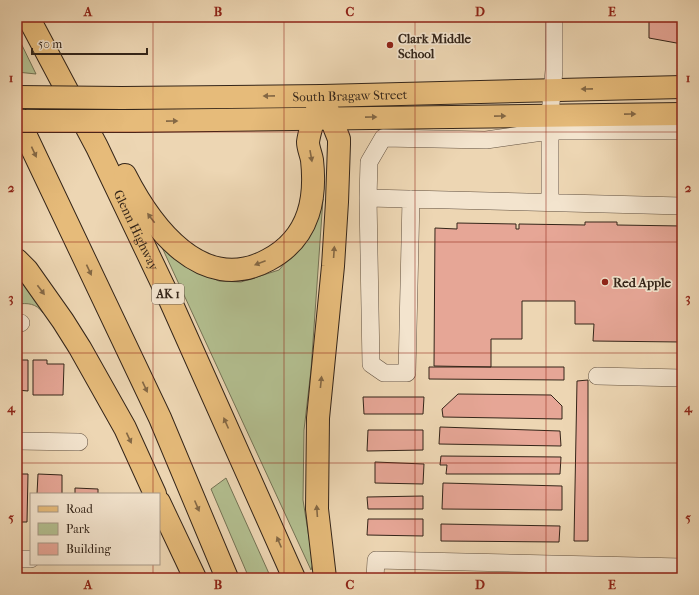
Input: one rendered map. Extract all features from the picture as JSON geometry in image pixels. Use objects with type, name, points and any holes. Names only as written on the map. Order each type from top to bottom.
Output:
[{"type":"main road","points":[[28,17],[104,134],[129,183],[159,229],[173,244],[200,263],[215,268],[236,270],[261,264],[286,249],[296,239],[304,226],[312,201],[314,186],[308,143],[323,118],[322,96]]},
{"type":"main road","name":"Glenn Highway","points":[[28,17],[97,147],[170,300],[294,578]]},
{"type":"main road","name":"South Bragaw Street","points":[[17,97],[122,98],[322,96],[682,87]]},
{"type":"main road","name":"South Bragaw Street","points":[[17,121],[323,118],[550,123],[682,114]]},
{"type":"main road","points":[[17,117],[160,418],[227,578]]},
{"type":"main road","points":[[323,118],[339,139],[337,202],[318,418],[316,460],[317,509],[320,546],[325,578]]},
{"type":"main road","points":[[17,260],[27,270],[64,320],[125,428],[156,493]]},
{"type":"main road","points":[[160,504],[195,578]]},
{"type":"street","points":[[550,202],[550,123],[553,90],[554,17]]},
{"type":"street","points":[[411,199],[407,373],[384,373],[371,364],[368,198],[369,162],[383,138],[486,140],[550,123],[682,131]]},
{"type":"street","points":[[368,198],[682,206]]},
{"type":"street","points":[[597,376],[682,378]]},
{"type":"street","points":[[17,442],[79,442]]},
{"type":"street","points":[[17,559],[30,559]]},
{"type":"street","points":[[375,578],[376,560],[598,572],[650,572],[682,567]]},
{"type":"green space","points":[[17,35],[36,74],[17,72]]},
{"type":"green space","points":[[323,199],[311,370],[304,430],[303,500],[313,563],[311,570],[160,243],[189,268],[219,281],[241,282],[279,270],[304,241]]},
{"type":"green space","points":[[17,268],[45,311],[43,313],[35,305],[17,304]]},
{"type":"green space","points":[[226,478],[271,578],[249,578],[211,489]]},
{"type":"building","points":[[649,17],[682,17],[682,44],[649,38]]},
{"type":"building","points":[[585,222],[617,222],[617,225],[682,226],[681,342],[593,341],[594,324],[575,324],[575,301],[522,301],[522,339],[491,339],[491,367],[434,366],[435,228],[457,229],[457,223],[516,224],[516,229],[519,229],[519,224],[585,225]]},
{"type":"building","points":[[17,360],[28,360],[28,391],[17,390]]},
{"type":"building","points":[[33,360],[47,360],[47,364],[64,364],[63,395],[33,395]]},
{"type":"building","points":[[429,367],[564,367],[564,380],[429,379]]},
{"type":"building","points":[[588,380],[588,541],[574,541],[577,381]]},
{"type":"building","points":[[458,394],[551,395],[562,406],[562,419],[443,417],[442,409]]},
{"type":"building","points":[[363,397],[424,397],[423,414],[364,414]]},
{"type":"building","points":[[440,427],[560,431],[561,446],[439,444]]},
{"type":"building","points":[[368,430],[423,430],[423,450],[367,451]]},
{"type":"building","points":[[441,456],[561,457],[560,474],[446,474],[447,465],[440,465]]},
{"type":"building","points":[[375,462],[424,464],[423,484],[375,483]]},
{"type":"building","points":[[17,474],[28,474],[27,522],[17,522]]},
{"type":"building","points":[[38,474],[62,475],[62,493],[37,493]]},
{"type":"building","points":[[443,483],[562,486],[562,510],[442,509]]},
{"type":"building","points":[[75,488],[98,489],[98,493],[75,493]]},
{"type":"building","points":[[423,496],[423,509],[368,509],[367,497]]},
{"type":"building","points":[[368,519],[423,519],[423,536],[367,535]]},
{"type":"building","points":[[441,524],[560,526],[559,542],[441,541]]},
{"type":"place","name":"Clark Middle School","points":[[390,45]]},
{"type":"place","name":"Red Apple","points":[[605,282]]}]
